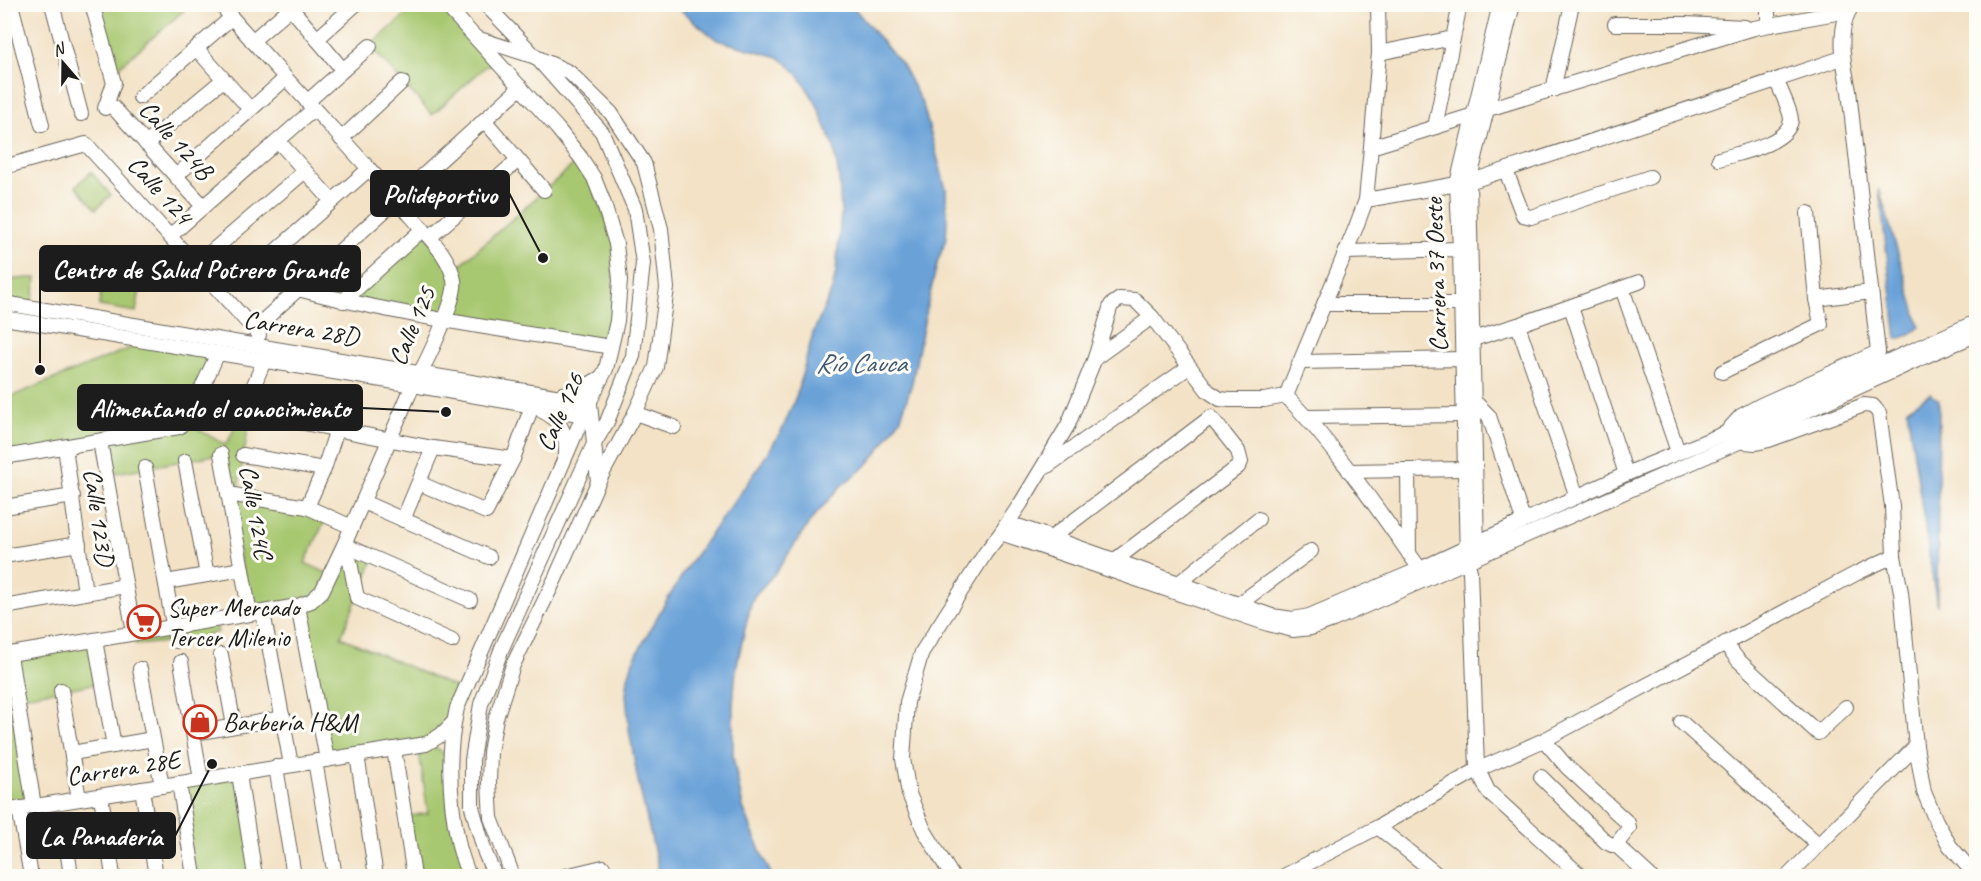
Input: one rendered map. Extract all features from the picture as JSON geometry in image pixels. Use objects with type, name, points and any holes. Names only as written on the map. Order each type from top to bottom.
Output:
[{"type":"street","points":[[52,4],[81,114]]},
{"type":"street","name":"Calle 124B","points":[[92,4],[114,82],[109,107],[203,206]]},
{"type":"street","name":"Calle 125","points":[[220,4],[426,233],[449,262],[455,282],[444,320],[413,385],[343,548],[322,591],[311,601],[298,606]]},
{"type":"street","points":[[317,39],[356,4]]},
{"type":"street","name":"Calle 126","points":[[445,4],[521,87],[581,158],[594,178],[616,244],[620,280],[617,321],[602,376],[464,691],[454,722],[450,761],[452,794],[458,843],[469,876]]},
{"type":"street","points":[[485,4],[536,57],[602,132],[635,208],[644,263],[633,356],[607,422],[594,444],[502,648],[481,704],[472,760],[472,807],[485,854],[495,876]]},
{"type":"street","points":[[1435,127],[1460,4]]},
{"type":"street","name":"Carrera 37 Oeste","points":[[1472,556],[1465,469],[1460,249],[1463,183],[1474,115],[1500,4]]},
{"type":"street","name":"Carrera 37 Oeste","points":[[1472,556],[1473,339],[1463,183],[1488,109],[1513,4]]},
{"type":"street","points":[[1553,90],[1572,4]]},
{"type":"street","points":[[1761,26],[1768,4]]},
{"type":"street","points":[[1286,396],[1366,200],[1382,5]]},
{"type":"street","points":[[252,41],[293,6],[343,70]]},
{"type":"street","points":[[1371,147],[1761,26],[1851,8],[1843,34],[1842,58],[1849,91],[1878,352],[1761,405],[1741,416],[1728,431]]},
{"type":"street","points":[[10,11],[42,125]]},
{"type":"street","points":[[140,97],[231,18]]},
{"type":"street","points":[[1615,24],[1761,26]]},
{"type":"street","points":[[476,38],[536,57],[569,72],[611,113],[644,163],[661,229],[668,288],[656,367],[635,413],[598,482],[555,579],[513,665],[496,718],[490,752],[491,818],[513,876]]},
{"type":"street","points":[[1379,53],[1453,38]]},
{"type":"street","points":[[170,236],[279,142],[343,70],[370,46]]},
{"type":"street","points":[[196,48],[250,109]]},
{"type":"street","points":[[1366,200],[1463,183],[1506,171],[1842,58]]},
{"type":"street","points":[[569,72],[574,100]]},
{"type":"street","points":[[176,176],[286,78]]},
{"type":"street","points":[[146,144],[223,80]]},
{"type":"street","points":[[1719,159],[1774,141],[1787,130],[1791,118],[1776,80]]},
{"type":"street","points":[[341,138],[402,82]]},
{"type":"street","points":[[254,329],[521,87]]},
{"type":"street","points":[[484,120],[544,190]]},
{"type":"street","points":[[279,142],[332,201]]},
{"type":"street","name":"Calle 124","points":[[4,167],[86,144],[270,347]]},
{"type":"street","points":[[343,301],[518,160]]},
{"type":"street","points":[[246,277],[369,169]]},
{"type":"street","points":[[196,265],[305,171]]},
{"type":"street","points":[[1506,171],[1523,215],[1531,217],[1650,177]]},
{"type":"street","points":[[1722,372],[1821,324],[1816,299],[1808,213]]},
{"type":"street","points":[[1346,252],[1460,249]]},
{"type":"street","points":[[1473,339],[1639,282]]},
{"type":"street","points":[[1622,288],[1678,452]]},
{"type":"street","points":[[298,289],[343,301],[444,320],[611,347]]},
{"type":"street","points":[[1816,299],[1871,292]]},
{"type":"street","points":[[952,876],[924,830],[909,794],[903,759],[906,702],[922,652],[1041,471],[1068,425],[1095,358],[1111,305],[1120,299],[1136,300],[1152,317],[1208,391],[1220,399],[1264,400],[1286,396]]},
{"type":"street","name":"Carrera 28D","points":[[4,303],[590,402]]},
{"type":"street","points":[[1324,304],[1462,304]]},
{"type":"street","points":[[1571,307],[1626,474]]},
{"type":"street","points":[[1095,358],[1152,317]]},
{"type":"street","name":"Carrera 28D","points":[[4,318],[584,415]]},
{"type":"street","points":[[1003,529],[1021,527],[1272,616],[1301,618],[1420,569],[1472,556],[1523,520],[1626,474],[1750,423],[1977,322]]},
{"type":"street","points":[[1518,325],[1577,497]]},
{"type":"street","points":[[1003,529],[1268,624],[1293,630],[1311,628],[1472,556],[1741,441],[1977,335]]},
{"type":"street","points":[[4,457],[179,427],[189,416],[218,353]]},
{"type":"street","points":[[1300,362],[1463,359]]},
{"type":"street","points":[[264,361],[243,411],[433,448],[513,459]]},
{"type":"street","points":[[1041,471],[1189,367]]},
{"type":"street","points":[[559,396],[581,389],[602,376]]},
{"type":"street","points":[[1286,396],[1307,417],[1349,471],[1420,569]]},
{"type":"street","points":[[1473,400],[1489,416],[1523,520]]},
{"type":"street","points":[[590,402],[598,482]]},
{"type":"street","points":[[1741,441],[1756,443],[1769,440],[1853,407],[1873,405],[1879,413],[1892,506],[1894,556],[1901,592],[1916,746],[1924,792],[1950,846],[1977,876]]},
{"type":"street","points":[[419,483],[486,512],[513,459],[532,406],[557,420],[566,441],[566,457]]},
{"type":"street","points":[[635,413],[674,427]]},
{"type":"street","points":[[1307,417],[1464,416]]},
{"type":"street","points":[[1051,538],[1211,417],[1238,451],[1241,462],[1238,467],[1114,560]]},
{"type":"street","points":[[307,507],[324,469],[337,429]]},
{"type":"street","points":[[100,441],[134,633]]},
{"type":"street","name":"Calle 123D","points":[[65,447],[86,593]]},
{"type":"street","points":[[403,520],[433,448]]},
{"type":"street","name":"Calle 124C","points":[[221,454],[242,569],[257,613],[284,718],[291,765]]},
{"type":"street","points":[[243,455],[324,469]]},
{"type":"street","points":[[185,460],[207,575]]},
{"type":"street","points":[[145,468],[175,634]]},
{"type":"street","points":[[1349,471],[1465,469]]},
{"type":"street","points":[[1408,470],[1409,554]]},
{"type":"street","points":[[228,494],[307,507],[352,527]]},
{"type":"street","points":[[4,507],[72,496]]},
{"type":"street","points":[[363,502],[489,557]]},
{"type":"street","points":[[1179,583],[1258,519]]},
{"type":"street","points":[[4,556],[79,544]]},
{"type":"street","points":[[343,548],[354,573],[357,597],[452,641]]},
{"type":"street","points":[[343,548],[470,600]]},
{"type":"street","points":[[1239,604],[1311,551]]},
{"type":"street","points":[[1472,556],[1477,770],[1488,791],[1581,876]]},
{"type":"street","points":[[1284,876],[1378,828],[1477,770],[1544,740],[1859,572],[1894,556]]},
{"type":"street","points":[[166,582],[242,569]]},
{"type":"street","points":[[4,607],[125,586]]},
{"type":"street","points":[[34,806],[7,655],[134,633],[175,634],[257,613],[298,606],[321,760],[335,876]]},
{"type":"street","points":[[94,640],[114,746]]},
{"type":"street","points":[[1725,643],[1738,660],[1818,734],[1846,707]]},
{"type":"street","points":[[221,655],[234,726]]},
{"type":"street","points":[[181,662],[201,780]]},
{"type":"street","points":[[140,669],[162,786]]},
{"type":"street","points":[[61,690],[79,799]]},
{"type":"street","points":[[194,733],[284,718]]},
{"type":"street","name":"Carrera 28E","points":[[4,811],[426,744],[441,735],[454,722]]},
{"type":"street","points":[[1681,722],[1819,845]]},
{"type":"street","points":[[72,753],[153,739]]},
{"type":"street","points":[[1544,740],[1576,775],[1628,824],[1629,828],[1616,845]]},
{"type":"street","points":[[426,744],[440,750],[450,761]]},
{"type":"street","points":[[1788,876],[1916,746]]},
{"type":"street","points":[[394,749],[414,876]]},
{"type":"street","points":[[357,755],[376,876]]},
{"type":"street","points":[[276,767],[294,876]]},
{"type":"street","points":[[239,774],[255,876]]},
{"type":"street","points":[[1558,794],[1576,775]]},
{"type":"street","points":[[1541,777],[1606,842],[1616,845],[1650,876]]},
{"type":"street","points":[[179,783],[194,876]]},
{"type":"street","points":[[142,789],[156,876]]},
{"type":"street","points":[[101,796],[113,876]]},
{"type":"street","points":[[19,808],[31,876]]},
{"type":"street","points":[[63,821],[72,876]]},
{"type":"street","points":[[1378,828],[1439,876]]},
{"type":"street","points":[[565,876],[603,867]]},
{"type":"green space","points":[[92,4],[190,5],[111,74]]},
{"type":"green space","points":[[417,5],[445,5],[495,58],[432,115],[370,46]]},
{"type":"green space","points":[[581,158],[616,244],[611,347],[343,301],[423,229],[452,272]]},
{"type":"green space","points":[[91,172],[111,195],[96,209],[76,186]]},
{"type":"green space","points":[[36,278],[32,307],[590,402],[584,415],[218,353],[185,422],[226,445],[243,411],[251,412],[237,495],[327,516],[305,563],[329,574],[344,545],[374,558],[341,637],[464,691],[434,746],[446,755],[469,876],[414,876],[404,817],[428,813],[418,745],[327,760],[298,606],[250,614],[221,454],[106,475],[100,442],[5,457],[5,399],[145,342],[13,323],[5,327],[5,280]]},
{"type":"green space","points":[[102,284],[140,289],[136,312],[99,306]]},
{"type":"green space","points":[[215,620],[218,632],[186,643],[176,641],[136,645],[134,633]]},
{"type":"green space","points":[[95,640],[102,683],[16,697],[10,655]]},
{"type":"green space","points":[[16,697],[34,806],[5,811],[5,699]]},
{"type":"green space","points":[[239,774],[255,876],[194,876],[179,783]]},
{"type":"water","name":"Río Cauca","points":[[849,4],[902,65],[923,105],[946,189],[946,240],[938,260],[912,383],[901,418],[865,467],[841,486],[812,519],[776,572],[754,596],[749,611],[736,669],[733,757],[743,807],[772,876],[660,876],[637,776],[626,694],[633,661],[661,610],[691,561],[757,470],[783,428],[797,394],[813,333],[832,290],[836,272],[841,214],[839,178],[834,147],[816,103],[800,77],[790,66],[778,57],[717,40],[674,5]]},
{"type":"water","points":[[1879,189],[1920,327],[1909,335],[1897,339]]},
{"type":"water","points":[[1930,394],[1939,400],[1937,606],[1907,409]]},
{"type":"place","name":"Polideportivo","points":[[543,258]]},
{"type":"place","name":"Centro de Salud Potrero Grande","points":[[40,370]]},
{"type":"place","name":"Alimentando el conocimiento","points":[[446,412]]},
{"type":"place","name":"Super Mercado Tercer Milenio","points":[[144,622]]},
{"type":"place","name":"Barbería H&M","points":[[200,722]]},
{"type":"place","name":"La Panadería","points":[[212,764]]}]
